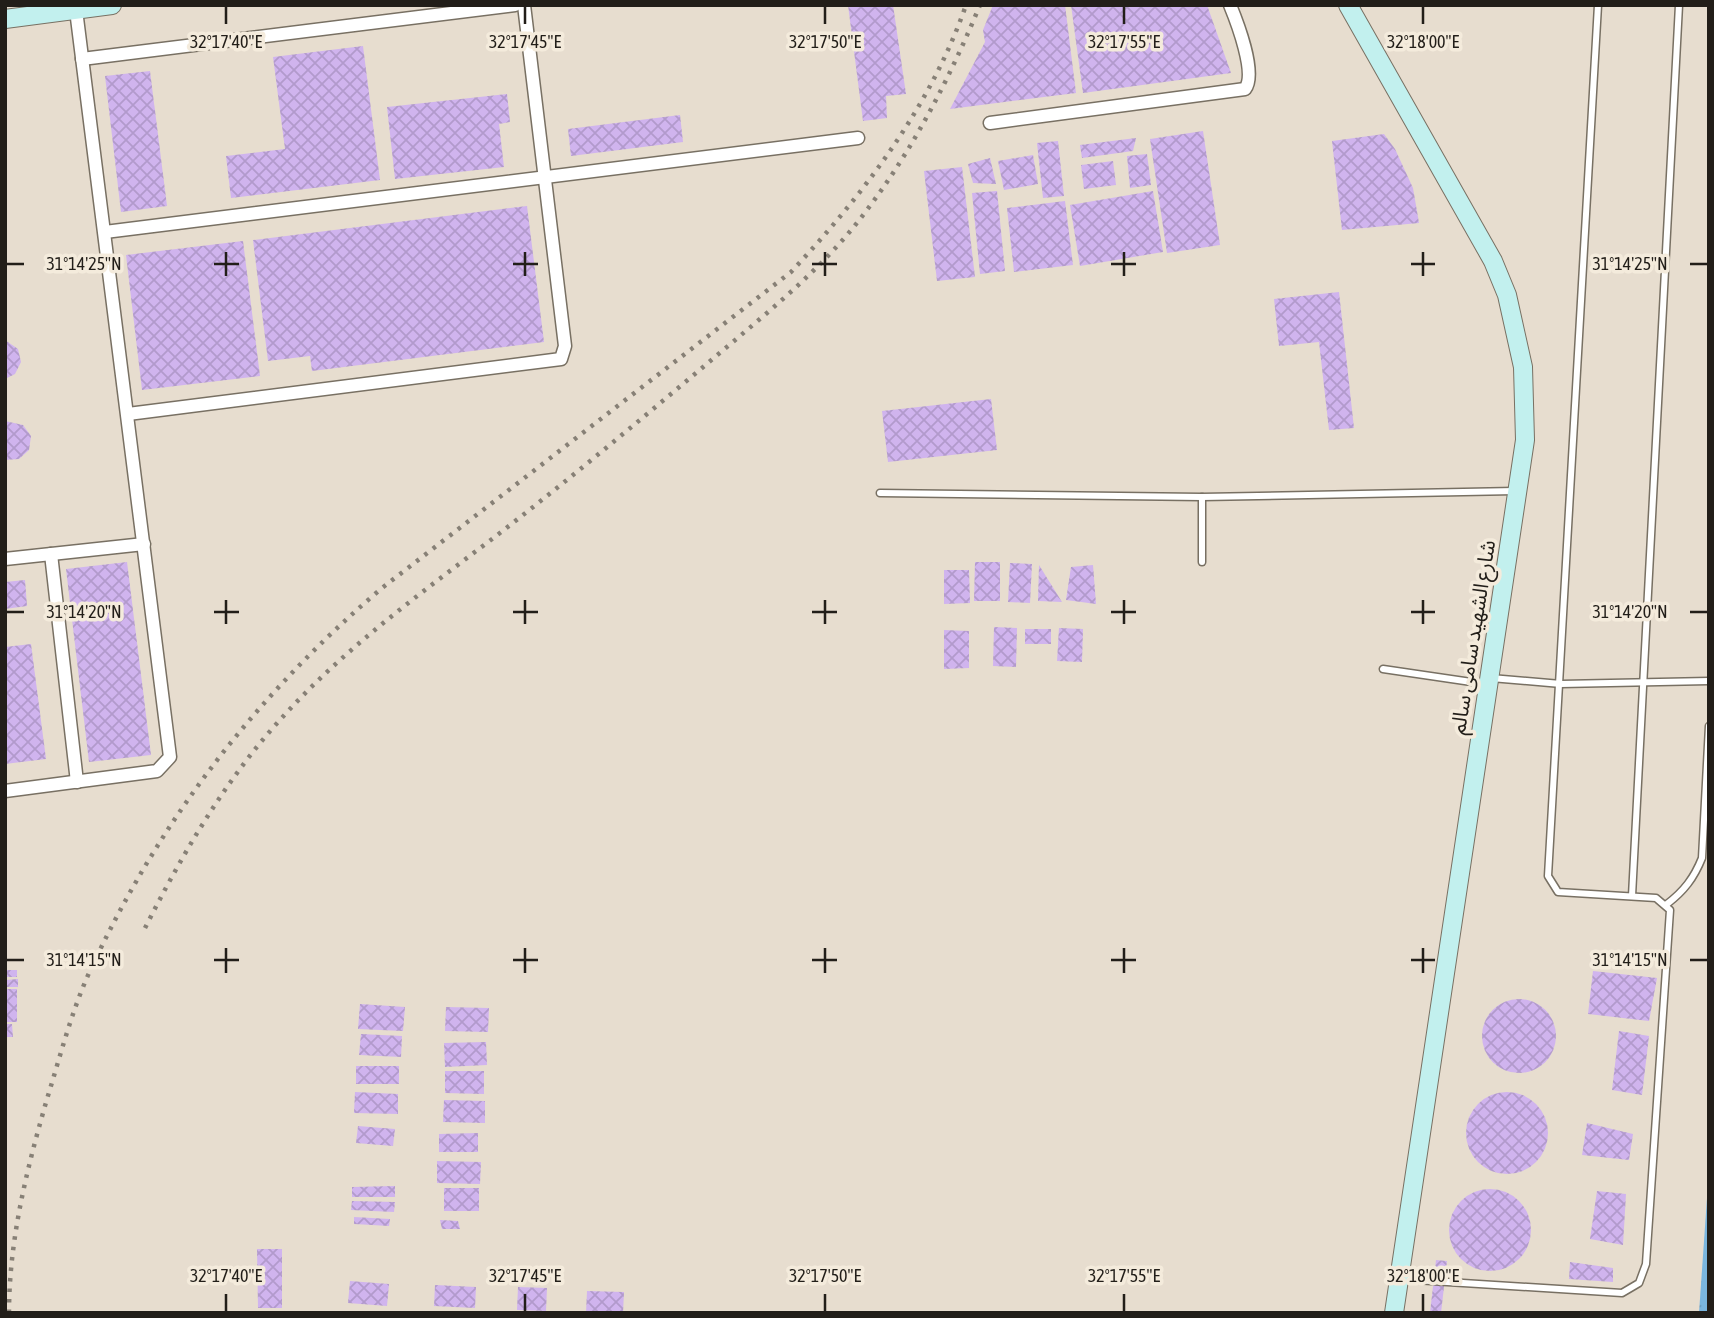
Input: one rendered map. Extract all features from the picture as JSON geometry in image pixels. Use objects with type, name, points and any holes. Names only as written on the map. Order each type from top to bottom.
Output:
[{"type":"main road","points":[[5,19],[113,5]]},
{"type":"main road","name":"شارع الشهيد سامى سالم","points":[[1348,5],[1493,261],[1507,295],[1517,331],[1526,403],[1517,491],[1394,1313]]},
{"type":"street","points":[[82,59],[515,5]]},
{"type":"street","points":[[128,414],[561,359],[565,346],[524,5]]},
{"type":"street","points":[[989,123],[1245,89],[1251,78],[1240,32],[1230,5]]},
{"type":"street","points":[[5,791],[157,771],[170,757],[76,10]]},
{"type":"street","points":[[105,232],[858,138]]},
{"type":"street","points":[[5,559],[144,544]]},
{"type":"street","points":[[51,554],[77,782]]},
{"type":"lane","points":[[1399,1278],[1622,1293],[1639,1283],[1646,1264],[1672,916],[1667,904],[1656,898],[1558,892],[1550,883],[1598,5]]},
{"type":"lane","points":[[1632,896],[1679,5]]},
{"type":"lane","points":[[880,493],[1202,497],[1517,491]]},
{"type":"lane","points":[[1202,497],[1202,562]]},
{"type":"lane","points":[[1383,670],[1488,681],[1560,684],[1709,681]]},
{"type":"lane","points":[[1667,904],[1683,892],[1694,877],[1702,858],[1709,726]]},
{"type":"water","points":[[1709,1169],[1709,1313],[1699,1313]]},
{"type":"building","points":[[848,5],[893,5],[906,94],[886,96],[887,118],[863,121]]},
{"type":"building","points":[[993,5],[1065,5],[1076,93],[950,109],[985,42],[983,30]]},
{"type":"building","points":[[1071,5],[1207,5],[1231,73],[1083,93]]},
{"type":"building","points":[[363,46],[380,180],[231,198],[226,156],[285,149],[273,57]]},
{"type":"building","points":[[150,71],[167,206],[121,212],[105,76]]},
{"type":"building","points":[[507,94],[510,122],[499,124],[504,167],[395,179],[387,107]]},
{"type":"building","points":[[680,115],[683,142],[571,156],[568,129]]},
{"type":"building","points":[[1203,131],[1220,245],[1167,253],[1150,139]]},
{"type":"building","points":[[1384,134],[1395,149],[1413,188],[1419,223],[1342,230],[1332,141]]},
{"type":"building","points":[[1136,138],[1133,151],[1082,158],[1080,145]]},
{"type":"building","points":[[1058,141],[1064,196],[1043,198],[1037,143]]},
{"type":"building","points":[[1147,154],[1151,185],[1130,188],[1127,156]]},
{"type":"building","points":[[1033,155],[1038,184],[1004,190],[998,161]]},
{"type":"building","points":[[990,158],[996,184],[973,183],[968,164]]},
{"type":"building","points":[[1113,161],[1116,185],[1084,189],[1081,165]]},
{"type":"building","points":[[962,167],[975,277],[937,281],[924,171]]},
{"type":"building","points":[[997,191],[1005,271],[980,274],[972,193]]},
{"type":"building","points":[[1153,191],[1163,252],[1080,266],[1070,205]]},
{"type":"building","points":[[1065,201],[1073,265],[1014,272],[1007,208]]},
{"type":"building","points":[[527,206],[544,342],[312,371],[310,356],[268,361],[253,240]]},
{"type":"building","points":[[243,241],[260,376],[142,390],[126,255]]},
{"type":"building","points":[[1339,292],[1354,428],[1329,430],[1319,342],[1279,346],[1274,299]]},
{"type":"building","points":[[5,340],[18,349],[21,362],[15,374],[5,379]]},
{"type":"building","points":[[991,399],[997,450],[888,462],[882,411]]},
{"type":"building","points":[[5,421],[23,425],[31,436],[29,450],[19,459],[5,460]]},
{"type":"building","points":[[127,562],[151,755],[89,762],[66,569]]},
{"type":"building","points":[[975,562],[1000,562],[1000,601],[974,601]]},
{"type":"building","points":[[1010,563],[1032,564],[1030,603],[1008,602]]},
{"type":"building","points":[[1039,565],[1062,602],[1038,601]]},
{"type":"building","points":[[1093,565],[1096,604],[1066,600],[1071,567]]},
{"type":"building","points":[[944,570],[969,570],[970,603],[944,604]]},
{"type":"building","points":[[25,580],[27,606],[5,609],[5,582]]},
{"type":"building","points":[[994,627],[1017,628],[1016,667],[993,666]]},
{"type":"building","points":[[1059,628],[1083,629],[1082,662],[1057,661]]},
{"type":"building","points":[[1025,629],[1051,629],[1051,644],[1025,644]]},
{"type":"building","points":[[944,630],[969,631],[969,668],[944,669]]},
{"type":"building","points":[[31,644],[46,759],[5,764],[5,647]]},
{"type":"building","points":[[6,970],[17,970],[17,977],[6,977]]},
{"type":"building","points":[[1593,971],[1657,978],[1649,1021],[1588,1014]]},
{"type":"building","points":[[18,979],[18,987],[6,987],[6,980]]},
{"type":"building","points":[[5,989],[17,989],[17,1022],[5,1022]]},
{"type":"building","points":[[1519,999],[1533,1002],[1545,1010],[1553,1022],[1556,1036],[1553,1050],[1545,1062],[1533,1070],[1519,1073],[1505,1070],[1493,1062],[1485,1050],[1482,1036],[1485,1022],[1493,1010],[1505,1002]]},
{"type":"building","points":[[360,1004],[405,1007],[403,1031],[358,1029]]},
{"type":"building","points":[[446,1007],[489,1008],[488,1032],[445,1031]]},
{"type":"building","points":[[5,1024],[12,1024],[13,1037],[5,1037]]},
{"type":"building","points":[[1619,1031],[1649,1036],[1642,1095],[1612,1090]]},
{"type":"building","points":[[361,1034],[402,1036],[401,1057],[359,1055]]},
{"type":"building","points":[[486,1042],[487,1065],[445,1067],[444,1043]]},
{"type":"building","points":[[356,1066],[399,1066],[399,1084],[356,1084]]},
{"type":"building","points":[[445,1071],[484,1071],[484,1094],[445,1093]]},
{"type":"building","points":[[355,1092],[398,1094],[398,1114],[354,1113]]},
{"type":"building","points":[[1507,1092],[1523,1095],[1536,1104],[1545,1117],[1548,1133],[1545,1149],[1536,1162],[1523,1171],[1507,1174],[1491,1171],[1478,1162],[1469,1149],[1466,1133],[1469,1117],[1478,1104],[1491,1095]]},
{"type":"building","points":[[444,1100],[485,1101],[485,1123],[443,1122]]},
{"type":"building","points":[[1587,1123],[1633,1134],[1629,1160],[1582,1155]]},
{"type":"building","points":[[358,1126],[395,1129],[393,1146],[356,1143]]},
{"type":"building","points":[[478,1133],[478,1152],[439,1152],[439,1134]]},
{"type":"building","points":[[437,1161],[481,1162],[480,1184],[437,1183]]},
{"type":"building","points":[[395,1186],[395,1197],[352,1197],[352,1187]]},
{"type":"building","points":[[444,1188],[479,1188],[479,1211],[444,1211]]},
{"type":"building","points":[[1490,1189],[1506,1192],[1519,1201],[1528,1214],[1531,1230],[1528,1246],[1519,1259],[1506,1268],[1490,1271],[1474,1268],[1461,1259],[1452,1246],[1449,1230],[1452,1214],[1461,1201],[1474,1192]]},
{"type":"building","points":[[1597,1191],[1626,1194],[1623,1245],[1590,1239]]},
{"type":"building","points":[[352,1201],[395,1202],[394,1212],[351,1210]]},
{"type":"building","points":[[354,1217],[390,1219],[389,1226],[354,1224]]},
{"type":"building","points":[[440,1220],[458,1221],[460,1229],[442,1229]]},
{"type":"building","points":[[257,1249],[282,1249],[282,1308],[258,1308]]},
{"type":"building","points":[[1436,1260],[1447,1261],[1441,1313],[1430,1313]]},
{"type":"building","points":[[1570,1262],[1613,1268],[1613,1282],[1569,1279]]},
{"type":"building","points":[[350,1281],[389,1284],[387,1306],[348,1303]]},
{"type":"building","points":[[435,1285],[476,1287],[475,1308],[434,1306]]},
{"type":"building","points":[[518,1287],[547,1288],[546,1311],[517,1310]]},
{"type":"building","points":[[587,1291],[624,1292],[623,1313],[586,1313]]},
{"type":"railway","points":[[9,1313],[12,1258],[26,1178],[77,1004],[116,917],[146,864],[214,764],[292,672],[382,588],[791,272],[844,212],[892,148],[934,78],[966,5]]},
{"type":"railway","points":[[145,928],[174,873],[222,794],[259,744],[303,695],[383,623],[548,495],[702,368],[777,304],[831,253],[868,209],[905,154],[938,96],[980,5]]}]
